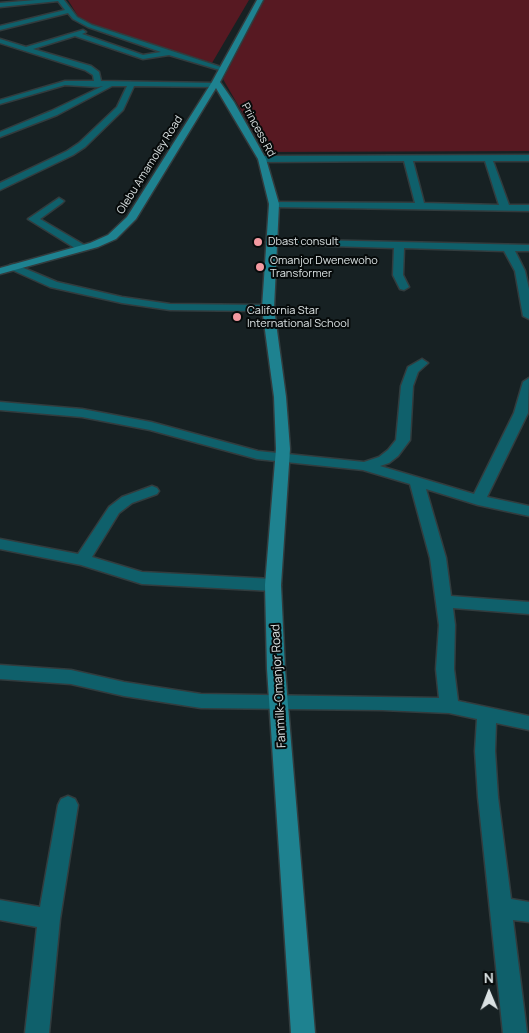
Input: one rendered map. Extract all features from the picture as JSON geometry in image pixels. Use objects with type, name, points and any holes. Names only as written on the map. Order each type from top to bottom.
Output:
[{"type":"street","points":[[0,5],[56,0]]},
{"type":"street","points":[[62,0],[68,12],[79,21],[97,29],[167,53],[223,69]]},
{"type":"street","name":"Olebu Amamoley Road","points":[[0,271],[82,248],[112,236],[131,219],[215,84],[260,0]]},
{"type":"street","points":[[0,28],[68,12]]},
{"type":"street","points":[[28,48],[97,29]]},
{"type":"street","points":[[74,34],[144,57],[167,53]]},
{"type":"street","points":[[0,40],[88,68],[96,74],[98,84]]},
{"type":"street","points":[[0,102],[62,84],[215,84]]},
{"type":"street","name":"Princess Rd","points":[[215,84],[230,102],[262,159],[270,185],[274,204],[270,247],[271,274],[268,308]]},
{"type":"street","points":[[0,135],[54,113],[110,85]]},
{"type":"street","points":[[0,187],[70,153],[82,145],[120,108],[131,85]]},
{"type":"street","points":[[488,158],[505,207]]},
{"type":"street","points":[[262,159],[529,158]]},
{"type":"street","points":[[408,159],[420,206]]},
{"type":"street","points":[[59,201],[33,219],[82,248]]},
{"type":"street","points":[[274,204],[529,208]]},
{"type":"street","points":[[399,246],[398,275],[404,287]]},
{"type":"street","points":[[270,247],[529,248]]},
{"type":"street","points":[[508,248],[520,271],[529,316]]},
{"type":"street","points":[[14,267],[54,285],[122,300],[170,307],[268,308]]},
{"type":"street","name":"Fanmilk-Omanjor Road","points":[[268,308],[274,339],[280,398],[282,459],[273,585],[278,702],[304,1033]]},
{"type":"street","points":[[365,466],[384,460],[394,453],[403,440],[407,386],[412,370],[422,363]]},
{"type":"street","points":[[478,500],[521,413],[529,382]]},
{"type":"street","points":[[0,406],[82,413],[151,426],[239,451],[282,459],[345,462],[365,466],[478,500],[529,511]]},
{"type":"street","points":[[417,482],[438,558],[447,625],[445,669],[449,706]]},
{"type":"street","points":[[82,560],[114,510],[127,500],[152,491]]},
{"type":"street","points":[[0,544],[82,560],[158,581],[273,585]]},
{"type":"street","points":[[443,601],[529,608]]},
{"type":"street","points":[[0,672],[71,677],[124,689],[201,700],[449,706],[529,723]]},
{"type":"street","points":[[486,714],[485,751],[488,797],[515,1033]]},
{"type":"street","points":[[37,1033],[49,919],[68,805]]},
{"type":"street","points":[[500,908],[529,912]]},
{"type":"street","points":[[0,910],[49,919]]},
{"type":"shaded area","points":[[68,0],[249,0],[212,63],[81,21]]},
{"type":"shaded area","points":[[264,0],[529,0],[529,151],[265,152],[223,79]]},
{"type":"place","name":"Dbast consult","points":[[258,242]]},
{"type":"place","name":"Omanjor Dwenewoho Transformer","points":[[260,267]]},
{"type":"place","name":"California Star International School","points":[[237,317]]}]
